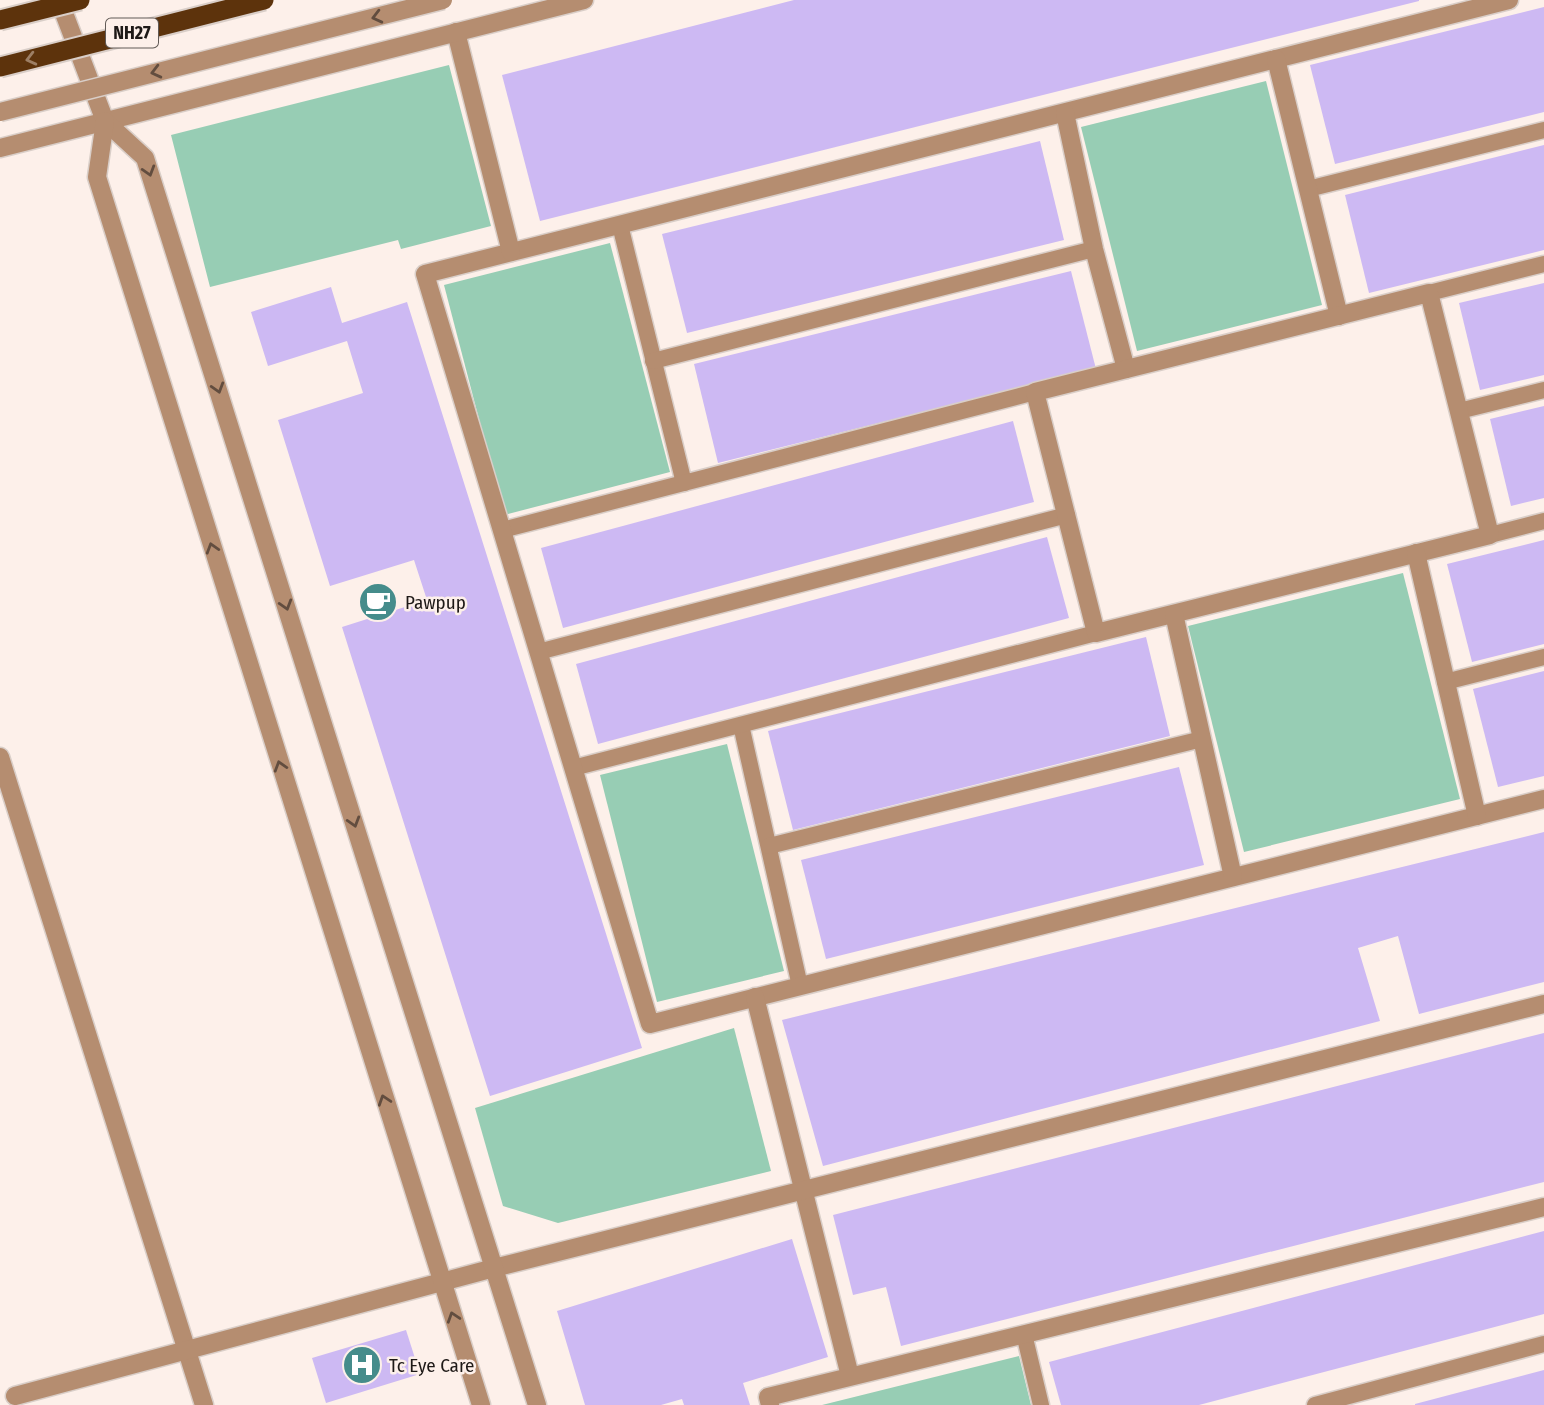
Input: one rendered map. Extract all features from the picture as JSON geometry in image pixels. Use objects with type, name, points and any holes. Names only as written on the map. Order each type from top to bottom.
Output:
[{"type":"highway","points":[[0,20],[80,0]]},
{"type":"highway","name":"NH27","points":[[0,67],[264,0]]},
{"type":"street","points":[[59,0],[105,121],[145,158],[537,1405]]},
{"type":"street","points":[[0,112],[443,0]]},
{"type":"street","points":[[0,148],[584,0]]},
{"type":"street","points":[[1509,0],[425,274],[650,1024],[1544,799]]},
{"type":"street","points":[[456,32],[511,252]]},
{"type":"street","points":[[1276,59],[1339,316]]},
{"type":"street","points":[[1065,113],[1094,249],[1126,369]]},
{"type":"street","points":[[105,121],[97,177],[481,1405]]},
{"type":"street","points":[[1429,293],[1490,535],[1096,633],[1035,392],[1339,316],[1429,293]]},
{"type":"street","points":[[1416,553],[1477,816]]},
{"type":"street","points":[[1174,614],[1233,877]]},
{"type":"street","points":[[0,757],[205,1405]]},
{"type":"street","points":[[755,997],[850,1376]]},
{"type":"street","points":[[15,1396],[494,1268],[1544,1004]]},
{"type":"street","points":[[771,1405],[768,1397],[1544,1207]]},
{"type":"lane","points":[[1308,189],[1544,130]]},
{"type":"lane","points":[[620,225],[684,483]]},
{"type":"lane","points":[[653,361],[1094,249]]},
{"type":"lane","points":[[1429,293],[1544,264]]},
{"type":"lane","points":[[1459,411],[1544,390]]},
{"type":"lane","points":[[502,530],[1035,392]]},
{"type":"lane","points":[[538,652],[1066,515]]},
{"type":"lane","points":[[1490,535],[1544,521]]},
{"type":"lane","points":[[573,768],[1096,633]]},
{"type":"lane","points":[[1445,682],[1544,657]]},
{"type":"lane","points":[[741,725],[800,986]]},
{"type":"lane","points":[[769,846],[1202,739]]},
{"type":"lane","points":[[1024,1334],[1041,1405]]},
{"type":"lane","points":[[1315,1405],[1544,1344]]},
{"type":"green space","points":[[449,65],[491,226],[401,249],[398,240],[210,287],[171,135]]},
{"type":"green space","points":[[1266,81],[1322,305],[1137,351],[1081,127]]},
{"type":"green space","points":[[610,243],[670,472],[504,515],[444,285]]},
{"type":"green space","points":[[1403,573],[1460,799],[1244,852],[1188,626]]},
{"type":"green space","points":[[727,744],[784,971],[657,1002],[600,775]]},
{"type":"green space","points":[[734,1028],[771,1171],[558,1223],[503,1206],[475,1108]]},
{"type":"green space","points":[[1019,1356],[1031,1405],[822,1405]]},
{"type":"building","points":[[794,0],[1419,1],[540,221],[502,75]]},
{"type":"building","points":[[1544,7],[1544,112],[1335,164],[1310,65]]},
{"type":"building","points":[[1040,141],[1064,240],[687,333],[662,234]]},
{"type":"building","points":[[1544,145],[1544,250],[1369,293],[1345,195]]},
{"type":"building","points":[[1071,271],[1096,369],[718,463],[694,364]]},
{"type":"building","points":[[1544,283],[1544,375],[1480,390],[1459,303]]},
{"type":"building","points":[[331,287],[342,323],[407,302],[642,1048],[490,1096],[342,627],[427,600],[414,560],[330,586],[278,420],[363,393],[347,341],[268,366],[251,312]]},
{"type":"building","points":[[1544,406],[1544,498],[1511,506],[1490,419]]},
{"type":"building","points":[[1013,421],[1034,502],[563,628],[541,548]]},
{"type":"building","points":[[1047,537],[1069,618],[598,744],[576,664]]},
{"type":"building","points":[[1544,540],[1544,644],[1472,662],[1447,564]]},
{"type":"building","points":[[1146,637],[1170,736],[793,830],[768,731]]},
{"type":"building","points":[[1544,671],[1544,776],[1498,787],[1473,689]]},
{"type":"building","points":[[1179,767],[1204,865],[826,959],[801,860]]},
{"type":"building","points":[[1544,832],[1544,982],[1419,1014],[1398,936],[1358,948],[1380,1021],[823,1166],[782,1020]]},
{"type":"building","points":[[1544,1033],[1544,1182],[901,1346],[886,1287],[853,1295],[833,1215]]},
{"type":"building","points":[[1544,1231],[1544,1314],[1199,1405],[1061,1405],[1049,1362]]},
{"type":"building","points":[[792,1239],[828,1357],[743,1383],[750,1405],[684,1405],[682,1399],[661,1405],[585,1405],[557,1311]]},
{"type":"building","points":[[406,1330],[420,1374],[326,1403],[312,1358]]},
{"type":"building","points":[[1544,1370],[1544,1405],[1415,1405],[1415,1404]]},
{"type":"place","name":"Pawpup","points":[[378,602]]},
{"type":"place","name":"Tc Eye Care","points":[[362,1365]]}]
